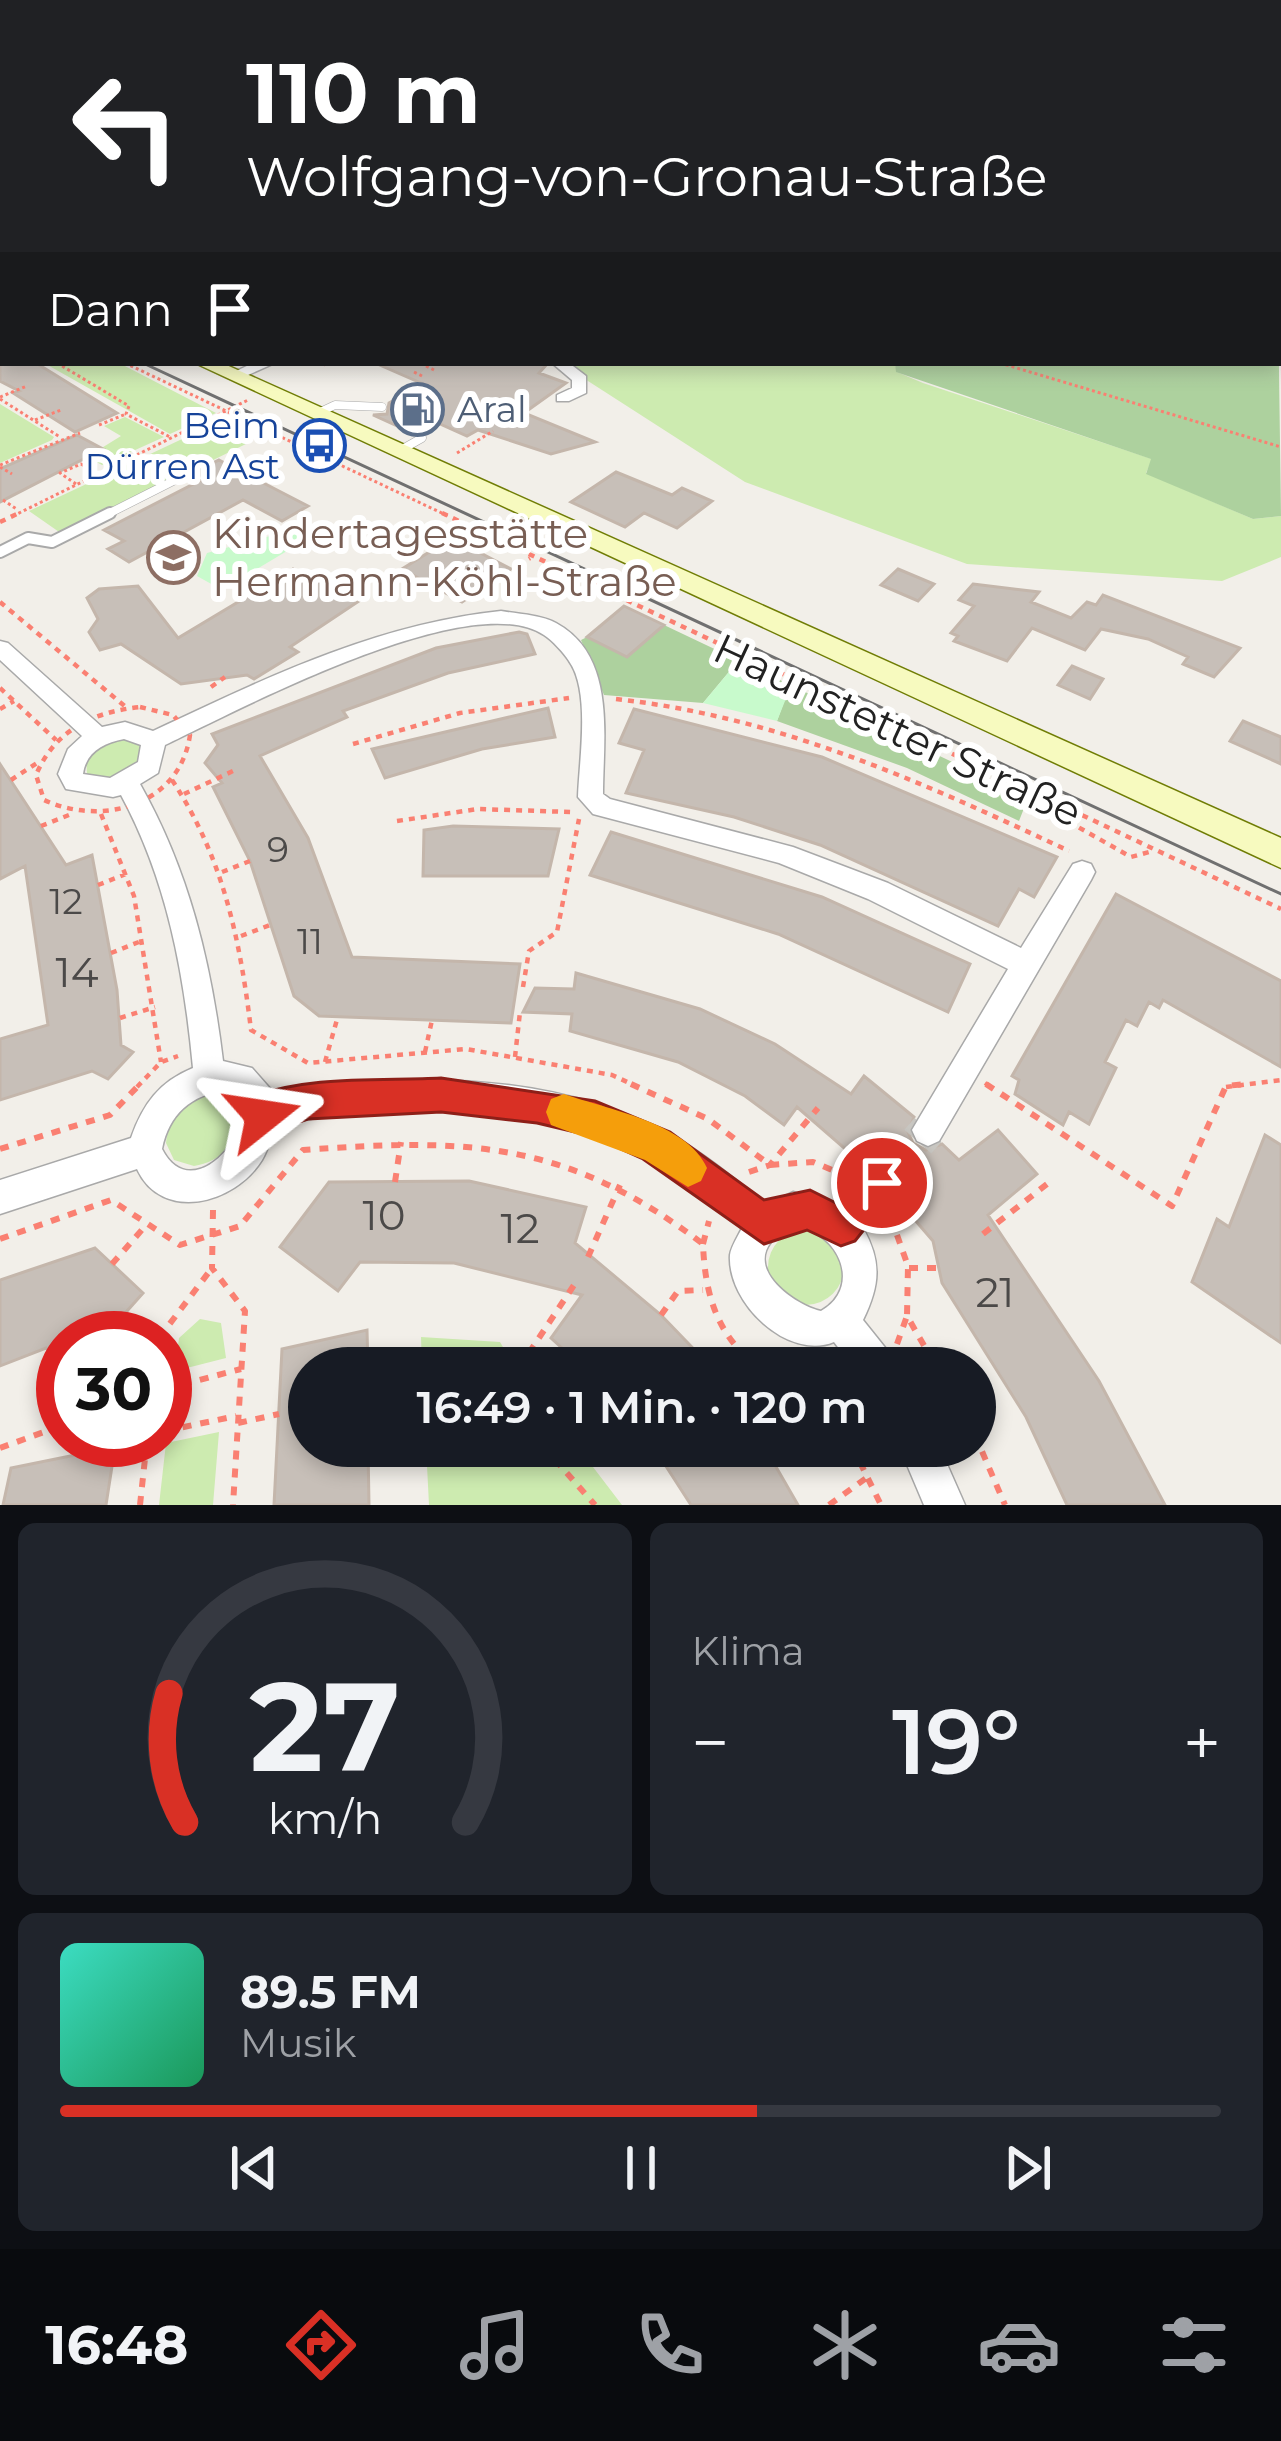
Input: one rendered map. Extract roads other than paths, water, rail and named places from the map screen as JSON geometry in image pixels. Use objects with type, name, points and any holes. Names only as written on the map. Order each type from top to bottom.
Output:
[{"type":"main road","name":"Haunstetter Straße","points":[[212,366],[1281,854]]},
{"type":"street","points":[[234,376],[259,366]]},
{"type":"street","points":[[563,398],[580,390],[580,379],[564,366]]},
{"type":"street","points":[[154,740],[387,640],[462,617],[502,615],[546,624],[563,635],[583,663],[590,698],[591,797],[602,807],[784,854],[878,892],[1024,963]]},
{"type":"street","points":[[0,648],[98,737]]},
{"type":"street","points":[[137,730],[154,740],[149,766],[127,783],[98,789],[75,782],[70,774],[76,754],[98,737],[137,730]]},
{"type":"street","points":[[127,783],[161,843],[187,916],[207,1061]]},
{"type":"street","points":[[928,1130],[1085,866]]},
{"type":"street","points":[[207,1061],[253,1088],[262,1111],[253,1148],[214,1180],[172,1185],[158,1177],[145,1150],[148,1130],[171,1095],[207,1061]]},
{"type":"street","points":[[262,1111],[308,1102],[441,1095],[595,1119],[656,1146],[764,1224]]},
{"type":"street","points":[[0,1197],[145,1150]]},
{"type":"street","points":[[841,1227],[882,1183]]},
{"type":"street","points":[[810,1210],[841,1227],[852,1241],[861,1275],[859,1293],[840,1320],[809,1329],[777,1316],[764,1304],[750,1270],[755,1237],[764,1224],[777,1214],[810,1210]]},
{"type":"street","points":[[840,1320],[861,1347]]},
{"type":"street","points":[[929,1467],[946,1505]]},
{"type":"lane","points":[[318,413],[335,405],[382,407]]},
{"type":"lane","points":[[399,451],[422,438],[418,423]]},
{"type":"lane","points":[[0,552],[28,538],[52,542],[190,472]]},
{"type":"tunnel","points":[[882,1182],[928,1130]]},
{"type":"tram line","points":[[149,366],[1281,894]]},
{"type":"place","name":"Aral","points":[[418,409]]},
{"type":"place","name":"Beim Dürren Ast","points":[[319,446]]},
{"type":"place","name":"Kindertagesstätte Hermann-Köhl-Straße","points":[[173,557]]}]
